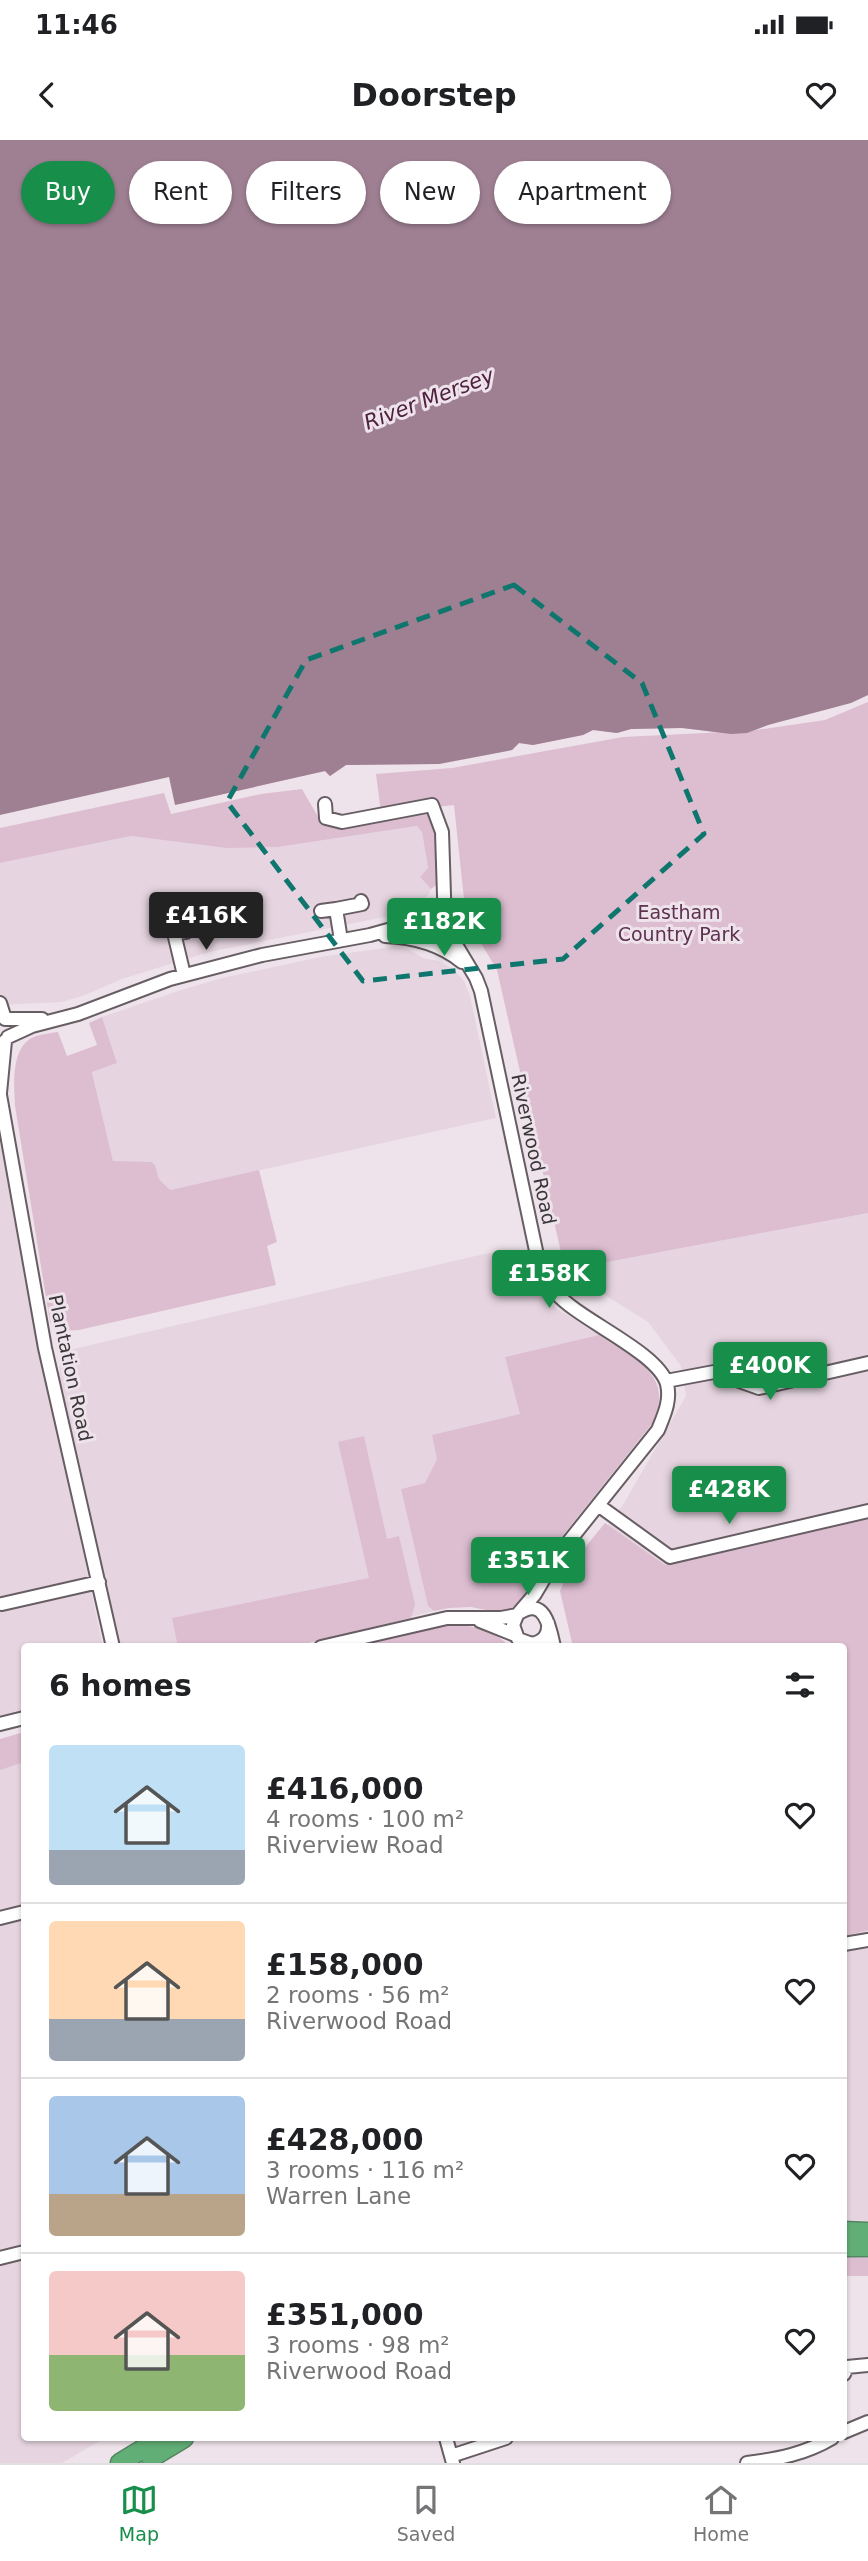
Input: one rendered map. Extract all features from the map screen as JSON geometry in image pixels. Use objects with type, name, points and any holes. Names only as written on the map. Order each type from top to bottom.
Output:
[{"type":"highway","points":[[847,2231],[868,2232]]},
{"type":"highway","points":[[847,2245],[868,2245]]},
{"type":"highway","points":[[120,2463],[154,2454],[178,2441]]},
{"type":"street","points":[[325,804],[326,818],[342,822],[432,805],[442,832],[445,927],[442,940],[428,943]]},
{"type":"street","points":[[428,943],[419,933],[421,925],[444,880]]},
{"type":"street","points":[[321,911],[362,904],[361,901]]},
{"type":"street","points":[[336,909],[341,940]]},
{"type":"street","points":[[4,1041],[24,1029],[78,1014],[184,975],[262,955],[370,935],[426,919],[440,920],[445,927]]},
{"type":"street","name":"Riverwood Road","points":[[445,927],[473,972],[481,991],[535,1249],[546,1279],[556,1294],[569,1305],[646,1357],[666,1381]]},
{"type":"street","points":[[184,975],[174,933],[186,932]]},
{"type":"street","points":[[370,935],[406,937],[428,943],[449,952],[473,972]]},
{"type":"street","name":"Plantation Road","points":[[0,1003],[4,1009],[3,1018],[9,1027],[4,1041],[0,1094],[45,1348],[112,1643]]},
{"type":"street","points":[[3,1018],[52,1020]]},
{"type":"street","points":[[515,1639],[513,1625],[518,1614],[558,1555],[657,1430],[667,1409],[669,1395],[666,1381],[714,1372],[758,1388],[868,1363]]},
{"type":"street","points":[[598,1505],[670,1558],[868,1511]]},
{"type":"street","points":[[538,1643],[543,1640],[549,1629],[544,1592],[547,1574]]},
{"type":"street","points":[[2,1604],[99,1582]]},
{"type":"street","points":[[337,1643],[424,1622],[456,1617],[501,1618],[523,1610],[535,1609],[545,1616],[553,1643]]},
{"type":"street","points":[[474,1618],[515,1639]]},
{"type":"street","points":[[0,1724],[21,1719]]},
{"type":"street","points":[[0,1918],[21,1913]]},
{"type":"street","points":[[847,1944],[868,1940]]},
{"type":"street","points":[[0,2258],[21,2253]]},
{"type":"street","points":[[847,2367],[868,2365]]},
{"type":"street","points":[[847,2431],[868,2422]]},
{"type":"street","points":[[447,2441],[452,2460],[499,2441]]},
{"type":"street","points":[[747,2463],[788,2457],[813,2449],[827,2441]]},
{"type":"highlighted area","points":[[514,585],[642,683],[704,834],[563,959],[363,981],[227,802],[306,660]]},
{"type":"shaded area","points":[[418,826],[422,832],[428,869],[420,877],[431,889],[416,906],[400,914],[209,952],[122,979],[62,1002],[0,1005],[0,863],[131,836],[225,847],[278,847]]},
{"type":"shaded area","points":[[391,947],[408,949],[423,958],[439,961],[453,969],[464,981],[470,996],[496,1118],[170,1190],[159,1179],[155,1165],[113,1161],[92,1071],[117,1063],[102,1017],[222,978],[320,957]]},
{"type":"shaded area","points":[[0,1137],[23,1271],[102,1643],[21,1643],[21,1712],[0,1717]]},
{"type":"shaded area","points":[[868,1213],[868,2221],[847,2220],[847,1643],[827,1643],[566,1583],[624,1503],[686,1396],[681,1366],[648,1322],[565,1270]]},
{"type":"shaded area","points":[[507,1251],[525,1260],[550,1304],[599,1335],[505,1357],[521,1414],[437,1459],[425,1483],[401,1489],[428,1606],[434,1611],[308,1643],[118,1643],[61,1387],[60,1365],[65,1357],[73,1349],[484,1254]]},
{"type":"shaded area","points":[[21,1762],[21,2441],[100,2441],[62,2463],[0,2463],[0,1768]]},
{"type":"green space","name":"Eastham Country Park","points":[[868,695],[756,730],[825,720],[868,702],[868,1213],[565,1270],[497,970],[466,918],[454,805],[381,813],[376,774],[452,768],[623,737],[724,732],[682,728],[631,729],[617,733],[593,730],[583,735],[533,745],[519,743],[512,750],[439,764],[346,765],[330,776],[325,771],[175,805],[281,766]]},
{"type":"green space","points":[[302,789],[321,822],[435,814],[440,882],[431,889],[420,877],[428,868],[422,832],[417,826],[278,847],[227,848],[131,836],[0,863],[0,828],[164,793],[171,814],[261,794]]},
{"type":"green space","points":[[102,1017],[117,1063],[92,1072],[113,1161],[151,1162],[155,1165],[159,1179],[170,1190],[259,1170],[277,1242],[267,1246],[276,1285],[79,1330],[61,1331],[50,1322],[15,1106],[15,1066],[22,1048],[39,1035],[58,1032],[67,1056],[97,1045],[89,1023]]},
{"type":"green space","points":[[599,1335],[636,1359],[654,1378],[659,1404],[655,1420],[556,1544],[524,1599],[509,1610],[496,1612],[471,1607],[434,1611],[428,1606],[401,1489],[425,1483],[437,1459],[432,1435],[520,1414],[505,1357]]},
{"type":"green space","points":[[364,1436],[387,1539],[399,1536],[415,1604],[411,1618],[308,1643],[177,1643],[172,1618],[369,1578],[338,1442]]},
{"type":"green space","points":[[868,1515],[868,1930],[847,1935],[847,1643],[572,1643],[560,1591],[573,1562],[605,1523],[665,1565]]},
{"type":"green space","points":[[453,1624],[488,1631],[506,1643],[372,1643]]},
{"type":"green space","points":[[21,1733],[21,1763],[0,1770],[0,1739]]},
{"type":"green space","points":[[847,2257],[868,2258],[868,2276],[847,2276]]},
{"type":"water","name":"River Mersey","points":[[0,140],[868,140],[868,695],[851,703],[747,733],[731,734],[682,728],[631,729],[617,733],[593,730],[583,735],[533,745],[519,743],[512,750],[439,764],[346,765],[330,776],[325,771],[175,805],[169,777],[0,815]]}]
